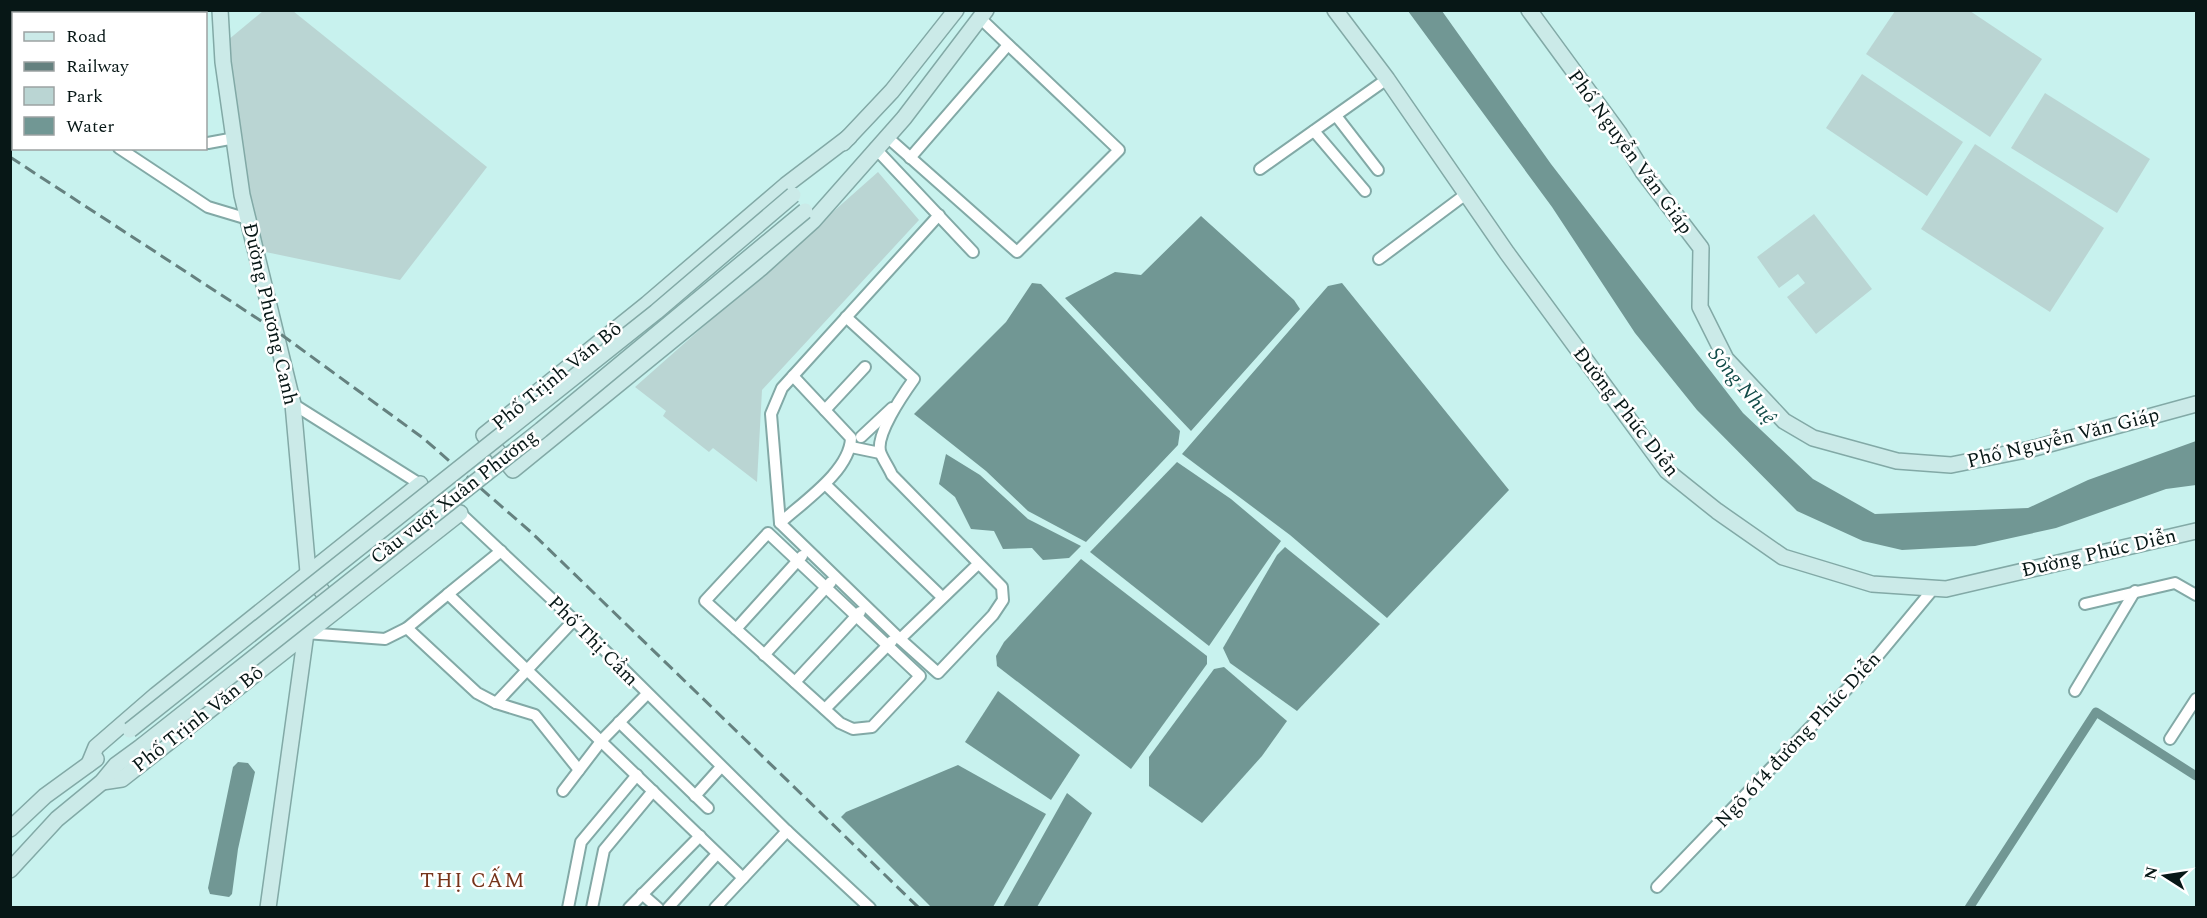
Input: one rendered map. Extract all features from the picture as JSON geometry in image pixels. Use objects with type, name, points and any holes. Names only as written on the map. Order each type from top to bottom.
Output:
[{"type":"main road","name":"Đường Phương Canh","points":[[220,10],[223,62],[235,138],[236,215],[293,404],[308,572]]},
{"type":"main road","name":"Phố Trịnh Văn Bô","points":[[793,195],[892,91],[956,10]]},
{"type":"main road","name":"Đường Phúc Diễn","points":[[1335,10],[1387,79],[1466,194],[1667,471],[1717,511],[1783,557],[1872,584],[1946,589],[2196,531]]},
{"type":"main road","name":"Phố Nguyễn Văn Giáp","points":[[1529,10],[1619,133],[1643,171],[1701,248],[1700,307],[1710,333],[1726,359],[1784,421],[1813,438],[1897,461],[1951,465],[2031,449],[2196,404]]},
{"type":"main road","name":"Phố Trịnh Văn Bô","points":[[849,138],[786,185],[647,304],[484,435],[513,470],[761,268],[813,221],[886,136],[984,15]]},
{"type":"main road","name":"Phố Trịnh Văn Bô","points":[[805,211],[854,172]]},
{"type":"main road","name":"Cầu vượt Xuân Phương","points":[[10,829],[45,796],[89,764],[602,356],[793,195]]},
{"type":"main road","name":"Cầu vượt Xuân Phương","points":[[102,782],[116,765],[604,378],[805,211]]},
{"type":"main road","points":[[89,764],[96,747],[308,572],[420,484]]},
{"type":"main road","name":"Phố Trịnh Văn Bô","points":[[102,782],[122,779],[460,513]]},
{"type":"main road","points":[[308,572],[336,610]]},
{"type":"main road","points":[[268,908],[306,633]]},
{"type":"main road","points":[[10,870],[57,819],[102,782]]},
{"type":"street","points":[[886,136],[1017,252],[1119,150],[1008,45],[984,15]]},
{"type":"street","points":[[910,158],[1008,45]]},
{"type":"street","points":[[1260,169],[1337,117],[1387,79]]},
{"type":"street","points":[[1337,117],[1378,170]]},
{"type":"street","points":[[1314,131],[1365,191]]},
{"type":"street","points":[[208,142],[235,138]]},
{"type":"street","points":[[875,148],[973,252]]},
{"type":"street","points":[[122,150],[208,207],[236,215]]},
{"type":"street","points":[[1378,259],[1466,194]]},
{"type":"street","points":[[846,317],[914,379],[896,404],[882,436],[880,453],[892,475],[1002,587],[1004,600],[993,615],[938,673],[780,523],[771,414],[782,388],[846,317],[939,215]]},
{"type":"street","points":[[825,410],[865,367]]},
{"type":"street","points":[[793,376],[854,441],[880,453]]},
{"type":"street","name":"Phố Thị Cẩm","points":[[293,404],[420,484],[460,513],[574,620],[787,831],[870,908]]},
{"type":"street","points":[[780,523],[815,491],[826,485],[854,441],[896,404]]},
{"type":"street","points":[[854,441],[882,436]]},
{"type":"street","points":[[826,485],[942,597]]},
{"type":"street","points":[[768,533],[826,587],[920,676],[872,727],[853,729],[840,723],[705,601],[768,533]]},
{"type":"street","points":[[736,629],[808,550]]},
{"type":"street","points":[[306,633],[385,639],[407,627],[501,551]]},
{"type":"street","points":[[825,709],[887,645],[899,638],[978,564]]},
{"type":"street","points":[[764,655],[836,577]]},
{"type":"street","points":[[2085,604],[2175,583],[2196,595]]},
{"type":"street","name":"Ngõ 614 đường Phúc Diễn","points":[[1657,887],[1871,664],[1935,588]]},
{"type":"street","points":[[2075,691],[2135,591]]},
{"type":"street","points":[[448,594],[743,878]]},
{"type":"street","points":[[795,682],[866,606]]},
{"type":"street","points":[[496,703],[574,620]]},
{"type":"street","points":[[407,627],[477,693],[496,703],[535,715],[579,770]]},
{"type":"street","points":[[563,791],[602,740],[647,694]]},
{"type":"street","points":[[2170,739],[2196,699]]},
{"type":"street","points":[[619,722],[708,808]]},
{"type":"street","points":[[695,796],[721,767]]},
{"type":"street","points":[[568,908],[581,842],[637,775]]},
{"type":"street","points":[[592,908],[604,850],[654,791]]},
{"type":"street","points":[[715,908],[787,831]]},
{"type":"street","points":[[628,908],[699,836]]},
{"type":"street","points":[[668,908],[717,854]]},
{"type":"street","points":[[642,894],[658,908]]},
{"type":"green space","points":[[263,11],[293,11],[487,167],[400,280],[256,250],[222,45]]},
{"type":"green space","points":[[1895,11],[1970,11],[2042,59],[1990,137],[1866,54]]},
{"type":"green space","points":[[1862,74],[1963,142],[1927,196],[1826,128]]},
{"type":"green space","points":[[2045,93],[2150,159],[2117,213],[2011,148]]},
{"type":"green space","points":[[1975,144],[2104,228],[2050,312],[1921,229]]},
{"type":"green space","points":[[878,172],[919,220],[762,390],[757,482],[713,448],[709,452],[663,416],[666,411],[635,387]]},
{"type":"green space","points":[[1814,214],[1872,289],[1816,334],[1787,297],[1805,283],[1798,274],[1779,288],[1757,257]]},
{"type":"water","points":[[1408,11],[1442,11],[1551,164],[1743,413],[1813,479],[1875,514],[2028,508],[2088,480],[2196,441],[2196,485],[2166,489],[2056,528],[1975,546],[1902,550],[1863,541],[1797,511],[1697,410],[1635,333],[1552,207]]},
{"type":"water","points":[[1201,216],[1294,300],[1300,309],[1191,431],[1065,298],[1115,272],[1141,275]]},
{"type":"water","points":[[1032,283],[1041,284],[1180,431],[1178,445],[1086,542],[1028,511],[986,471],[914,414],[1006,322]]},
{"type":"water","points":[[1342,283],[1509,490],[1387,618],[1290,535],[1182,454],[1328,286]]},
{"type":"water","points":[[946,454],[980,475],[1028,519],[1081,546],[1069,558],[1043,560],[1032,548],[1003,549],[994,531],[971,529],[955,497],[939,484]]},
{"type":"water","points":[[1177,462],[1231,499],[1281,541],[1209,646],[1090,552]]},
{"type":"water","points":[[1285,547],[1380,624],[1297,711],[1230,663],[1223,648],[1277,555]]},
{"type":"water","points":[[1081,559],[1207,656],[1207,664],[1131,769],[997,666],[996,656],[1004,642]]},
{"type":"water","points":[[1224,667],[1287,721],[1262,756],[1202,823],[1149,786],[1149,757],[1214,669]]},
{"type":"water","points":[[998,691],[1080,755],[1051,800],[965,742]]},
{"type":"water","points":[[238,762],[248,763],[255,772],[238,849],[232,894],[229,897],[210,894],[208,888],[233,767]]},
{"type":"water","points":[[958,765],[1046,814],[993,907],[931,907],[841,817],[846,812]]},
{"type":"water","points":[[1067,793],[1092,813],[1037,907],[1003,907]]},
{"type":"waterway","points":[[1969,908],[2096,712],[2196,776]]},
{"type":"railway","points":[[10,157],[275,330],[423,438],[532,533],[919,908]]},
{"type":"district","name":"THỊ CẤM","points":[[473,881]]},
{"type":"water label","name":"Sông Nhuệ","points":[[1742,386]]}]
